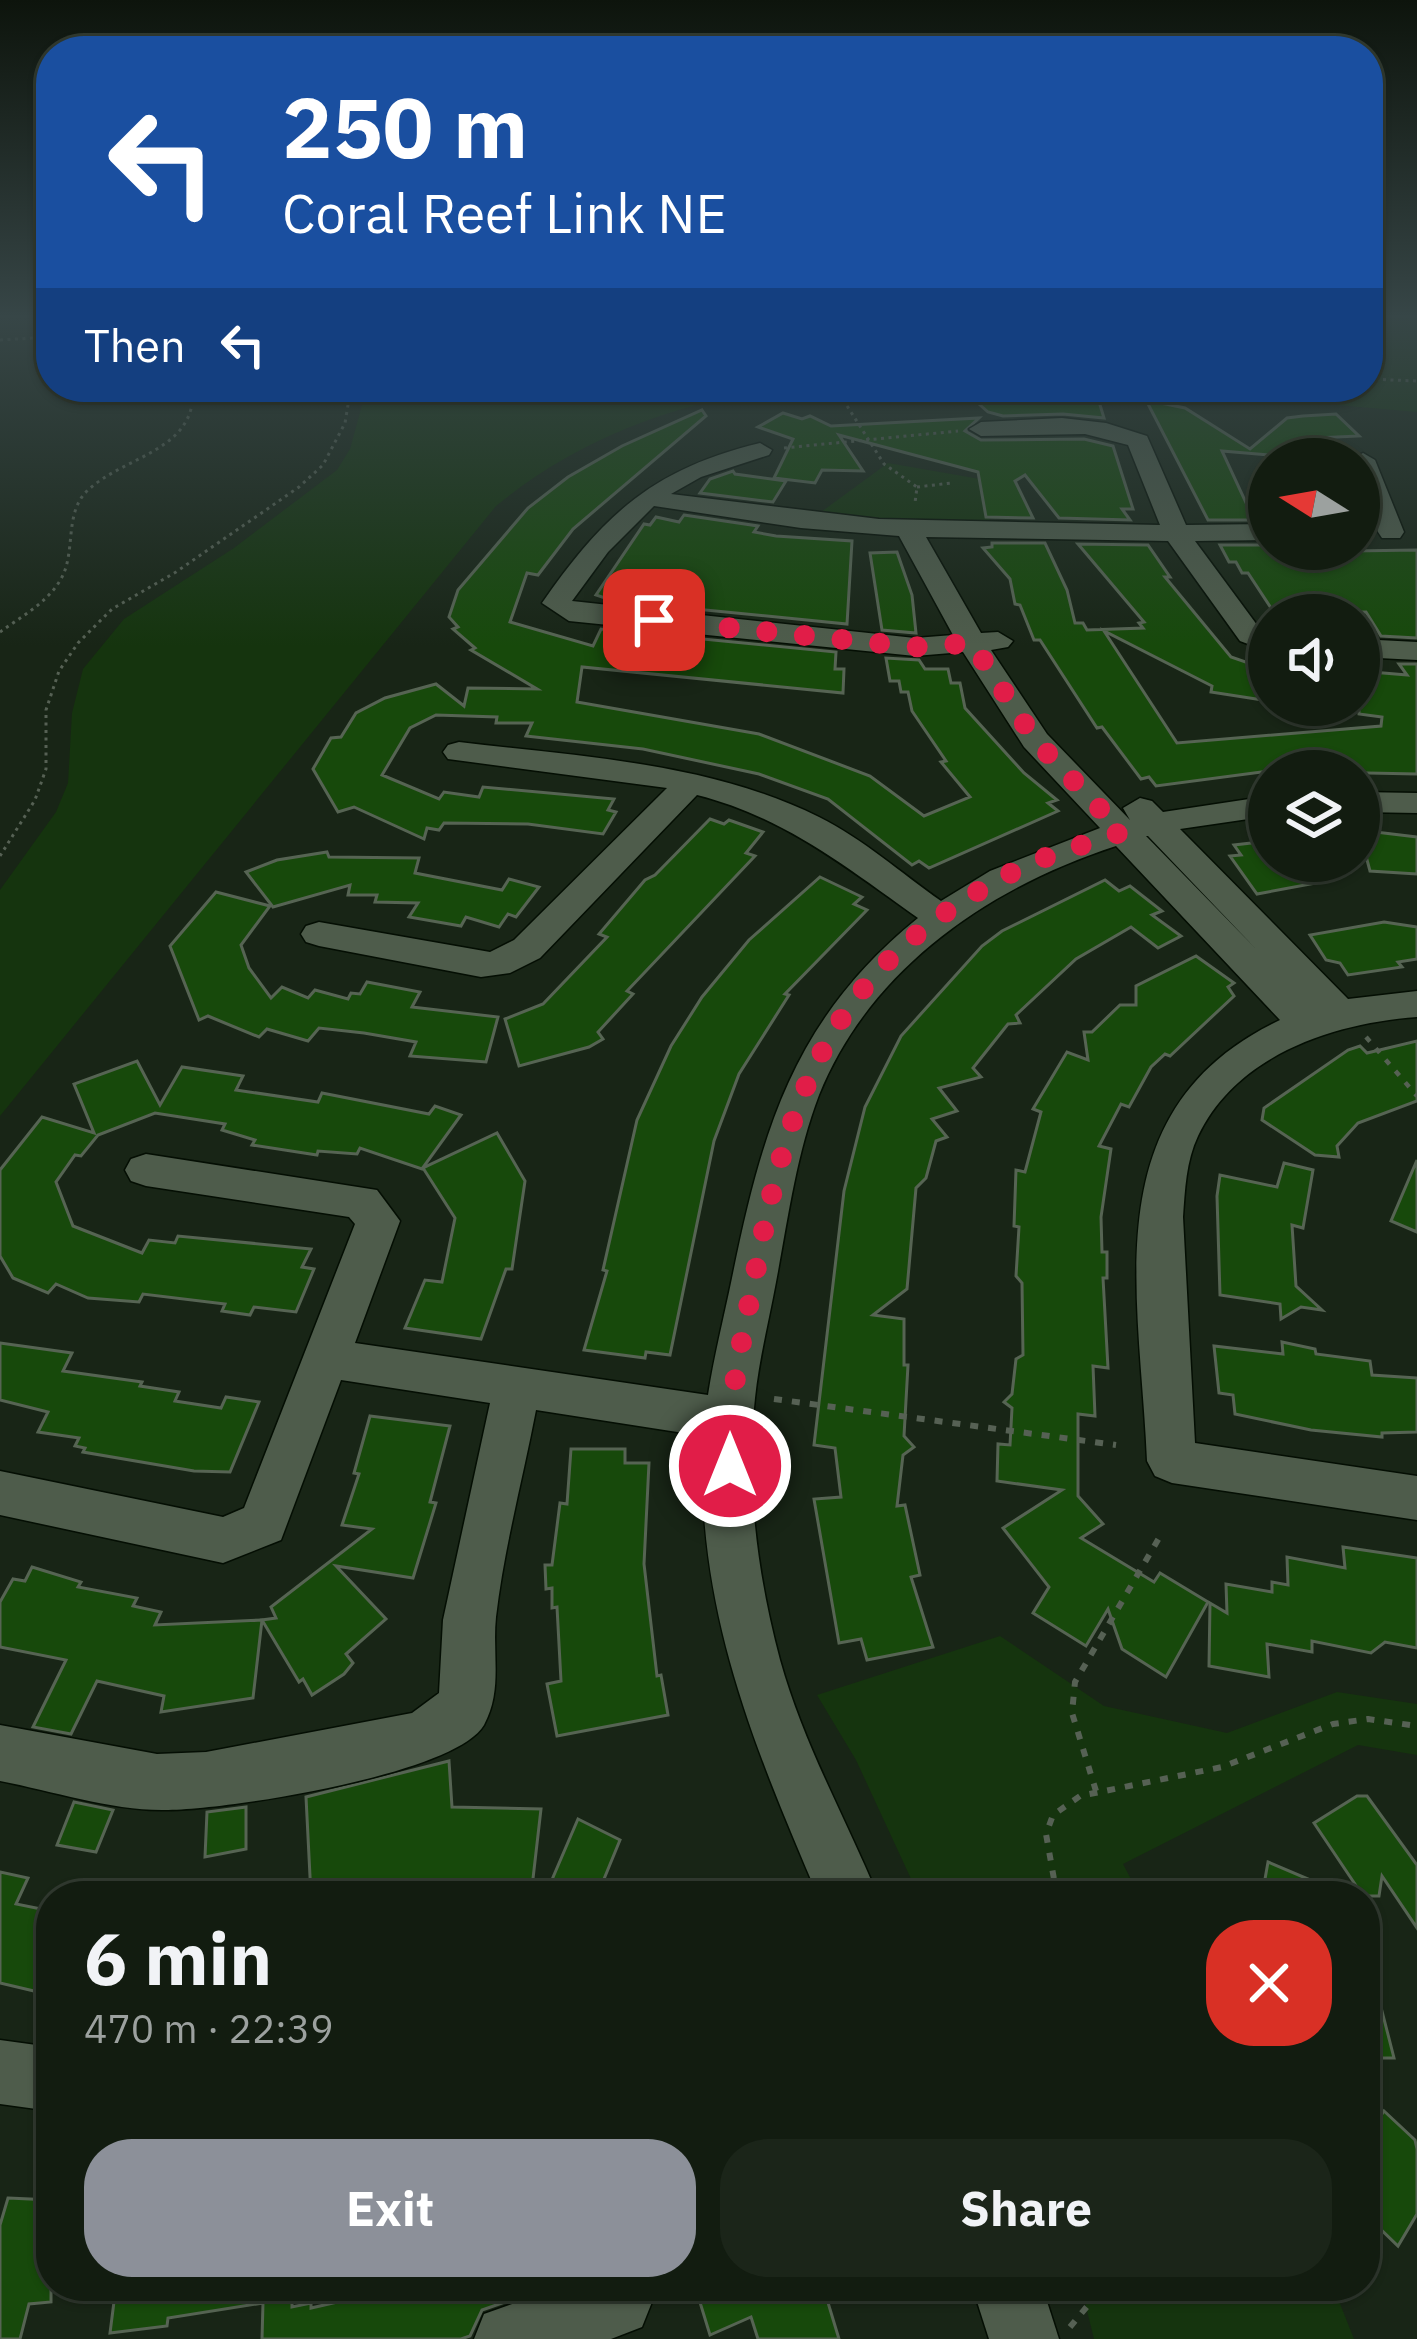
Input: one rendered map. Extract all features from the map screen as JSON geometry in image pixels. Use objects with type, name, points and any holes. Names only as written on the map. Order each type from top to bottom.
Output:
[{"type":"street","points":[[982,429],[998,427]]},
{"type":"street","points":[[1041,427],[1130,435],[1138,441],[1176,533],[1248,632]]},
{"type":"street","points":[[760,450],[681,474],[646,497],[602,538],[556,603],[560,608],[915,647],[985,642]]},
{"type":"street","points":[[1380,490],[1404,533]]},
{"type":"street","points":[[646,497],[747,514],[909,520],[941,532],[1248,532]]},
{"type":"street","points":[[909,520],[985,642],[1035,740],[1138,828],[1334,1020]]},
{"type":"street","points":[[941,532],[985,642]]},
{"type":"street","points":[[1380,649],[1417,651]]},
{"type":"street","points":[[459,752],[688,784],[738,796],[812,827],[940,917]]},
{"type":"street","points":[[320,934],[497,964],[527,949],[688,784]]},
{"type":"street","points":[[1380,802],[1417,803]]},
{"type":"street","points":[[842,1881],[753,1662],[735,1560],[728,1419],[776,1167],[809,1073],[842,1013],[889,956],[940,917],[1020,868],[1138,828],[1248,810]]},
{"type":"street","points":[[1417,1004],[1334,1020],[1223,1076],[1195,1106],[1172,1147],[1160,1210],[1172,1461],[1417,1498]]},
{"type":"street","points":[[0,1492],[223,1540],[263,1524],[378,1221],[362,1202],[146,1170]]},
{"type":"street","points":[[326,1358],[728,1419]]},
{"type":"street","points":[[0,1753],[158,1782],[206,1780],[417,1740],[451,1723],[464,1706],[470,1678],[469,1620],[517,1386]]},
{"type":"street","points":[[0,2072],[36,2077]]},
{"type":"street","points":[[1012,2301],[1024,2339]]},
{"type":"street","points":[[508,2339],[618,2309]]},
{"type":"path","points":[[0,632],[42,602],[64,574],[72,511],[83,494],[174,437],[182,427]]},
{"type":"path","points":[[0,856],[35,800],[46,769],[46,710],[59,671],[78,643],[112,609],[176,572],[299,487],[323,465],[343,427]]},
{"type":"path","points":[[860,427],[884,464],[917,487],[951,483]]},
{"type":"path","points":[[760,450],[982,429]]},
{"type":"path","points":[[909,520],[917,487]]},
{"type":"path","points":[[1334,1020],[1417,1096]]},
{"type":"path","points":[[774,1400],[1116,1445]]},
{"type":"path","points":[[1096,1791],[1072,1713],[1075,1682],[1160,1538]]},
{"type":"path","points":[[1054,1881],[1046,1848],[1050,1818],[1062,1805],[1096,1791],[1237,1766],[1337,1723],[1386,1720],[1417,1726]]},
{"type":"green space","points":[[356,427],[632,427],[561,461],[496,506],[0,1116],[0,890],[56,812],[68,783],[72,713],[83,669],[124,619],[234,548],[337,470]]},
{"type":"green space","points":[[888,463],[980,479],[991,525],[817,515]]},
{"type":"green space","points":[[1000,1636],[1104,1706],[1227,1733],[1337,1692],[1417,1704],[1417,1755],[1358,1745],[1123,1864],[1132,1881],[912,1881],[856,1760],[817,1695]]},
{"type":"green space","points":[[1085,2301],[1339,2301],[1354,2339],[1094,2339]]},
{"type":"building","points":[[664,427],[693,427],[573,529],[538,575],[527,573],[510,622],[593,646],[601,629],[836,652],[835,669],[844,669],[843,693],[582,667],[577,702],[759,734],[870,776],[924,816],[970,797],[941,762],[946,761],[912,711],[908,692],[901,692],[899,681],[890,681],[886,658],[919,660],[925,669],[948,669],[951,683],[960,683],[965,708],[1024,773],[1057,800],[1048,803],[1058,811],[929,868],[919,861],[912,865],[828,799],[759,774],[643,749],[526,736],[532,723],[436,715],[410,728],[382,775],[439,799],[444,792],[479,797],[483,787],[614,799],[608,810],[616,812],[603,834],[528,824],[444,823],[439,830],[427,828],[424,839],[354,807],[338,812],[313,769],[331,738],[341,737],[356,713],[385,698],[436,684],[464,706],[468,688],[537,689],[471,650],[475,648],[453,629],[458,627],[449,617],[458,590],[528,508],[568,477]]},
{"type":"building","points":[[758,427],[969,427],[965,431],[981,440],[1084,439],[1113,446],[1133,509],[1122,509],[1130,520],[1059,518],[1025,475],[1015,481],[1033,518],[986,517],[978,472],[839,435],[863,471],[822,470],[815,483],[774,478],[793,439]]},
{"type":"building","points":[[1160,427],[1215,427],[1248,448],[1248,453],[1222,451],[1248,507],[1248,520],[1208,520]]},
{"type":"building","points":[[1276,427],[1350,427],[1359,436],[1263,438]]},
{"type":"building","points":[[733,471],[786,481],[773,502],[700,493],[710,479]]},
{"type":"building","points":[[684,515],[758,526],[754,532],[776,536],[852,541],[847,624],[614,601],[596,595],[644,524],[650,525],[656,517],[679,522]]},
{"type":"building","points":[[992,543],[1045,543],[1067,590],[1075,623],[1083,623],[1087,630],[1143,628],[1139,623],[1144,622],[1078,544],[1148,545],[1170,577],[1165,577],[1231,657],[1248,663],[1248,698],[1211,692],[1212,686],[1104,631],[1177,743],[1381,726],[1380,673],[1407,675],[1399,664],[1417,664],[1417,774],[1380,773],[1380,750],[1248,750],[1248,774],[1156,786],[1149,777],[1141,779],[1102,727],[1097,728],[1040,640],[1034,640],[1020,605],[1015,604],[1010,579],[983,548]]},
{"type":"building","points":[[1220,545],[1248,545],[1248,570],[1380,570],[1380,551],[1417,550],[1417,638],[1381,636],[1380,594],[1262,594],[1248,573],[1229,562]]},
{"type":"building","points":[[897,552],[912,595],[916,633],[882,630],[870,553]]},
{"type":"building","points":[[710,819],[763,832],[746,853],[755,856],[627,991],[633,994],[598,1032],[603,1039],[519,1066],[505,1019],[543,1004],[607,937],[599,934],[645,880]]},
{"type":"building","points":[[1380,833],[1417,837],[1417,874],[1380,872]]},
{"type":"building","points":[[1248,843],[1248,881],[1230,856],[1241,855],[1234,845]]},
{"type":"building","points":[[327,852],[329,857],[419,858],[415,873],[502,890],[509,879],[539,887],[516,917],[508,914],[499,927],[466,917],[461,926],[409,917],[418,903],[375,902],[377,895],[348,895],[350,885],[273,907],[246,872],[277,860]]},
{"type":"building","points":[[820,877],[862,897],[854,904],[867,910],[785,994],[789,995],[739,1074],[714,1141],[670,1355],[646,1352],[645,1358],[584,1350],[607,1271],[603,1270],[637,1120],[671,1046],[702,997],[749,940]]},
{"type":"building","points":[[1105,880],[1119,891],[1130,886],[1162,911],[1152,915],[1181,936],[1158,948],[1131,927],[1076,959],[1016,1015],[1020,1023],[1008,1024],[973,1068],[981,1077],[939,1088],[957,1111],[932,1119],[947,1137],[936,1141],[926,1178],[916,1188],[907,1289],[873,1315],[904,1319],[904,1365],[908,1365],[904,1436],[914,1447],[903,1455],[897,1506],[905,1505],[920,1575],[911,1577],[933,1647],[867,1660],[861,1639],[839,1643],[814,1499],[841,1497],[835,1448],[814,1445],[844,1191],[865,1107],[901,1036],[982,946],[1002,931]]},
{"type":"building","points":[[1248,882],[1316,883],[1257,894]]},
{"type":"building","points":[[216,892],[270,906],[241,945],[249,968],[271,998],[282,987],[308,998],[315,990],[348,999],[351,993],[360,994],[367,982],[420,992],[412,1007],[498,1017],[486,1062],[410,1056],[416,1042],[364,1033],[319,1028],[308,1041],[267,1029],[259,1037],[208,1016],[199,1020],[170,946]]},
{"type":"building","points":[[1384,922],[1417,927],[1417,959],[1398,962],[1402,967],[1348,975],[1340,963],[1326,960],[1310,935]]},
{"type":"building","points":[[1196,956],[1234,983],[1228,987],[1234,996],[1170,1056],[1165,1054],[1151,1067],[1129,1107],[1121,1104],[1099,1146],[1111,1149],[1101,1217],[1102,1252],[1107,1252],[1107,1278],[1103,1278],[1108,1368],[1093,1366],[1095,1416],[1078,1414],[1078,1496],[1103,1524],[1081,1538],[1154,1582],[1160,1573],[1208,1602],[1166,1677],[1122,1649],[1108,1609],[1086,1646],[1033,1613],[1049,1587],[1003,1528],[1062,1490],[997,1481],[998,1444],[1010,1445],[1012,1408],[1004,1402],[1012,1394],[1016,1359],[1023,1355],[1022,1283],[1016,1276],[1019,1227],[1014,1226],[1016,1170],[1025,1172],[1041,1112],[1033,1109],[1067,1052],[1088,1060],[1084,1032],[1092,1032],[1120,1005],[1136,1005],[1136,986]]},
{"type":"building","points":[[1417,1041],[1417,1101],[1358,1123],[1337,1146],[1339,1157],[1315,1155],[1262,1120],[1264,1108],[1348,1050],[1360,1046],[1367,1053]]},
{"type":"building","points":[[137,1061],[160,1105],[182,1067],[243,1076],[236,1090],[318,1102],[322,1093],[429,1114],[435,1106],[461,1115],[422,1169],[360,1148],[357,1154],[318,1151],[317,1155],[252,1145],[255,1140],[222,1130],[225,1124],[155,1113],[98,1135],[81,1156],[75,1155],[56,1182],[73,1226],[142,1253],[149,1240],[175,1243],[178,1236],[311,1249],[302,1267],[314,1269],[296,1312],[254,1307],[250,1315],[222,1311],[225,1304],[143,1294],[139,1302],[88,1298],[56,1284],[48,1293],[13,1278],[0,1256],[0,1170],[42,1117],[94,1133],[74,1084]]},
{"type":"building","points":[[497,1133],[525,1181],[512,1269],[506,1269],[481,1339],[405,1328],[425,1280],[442,1282],[455,1218],[423,1168]]},
{"type":"building","points":[[1417,1160],[1417,1232],[1391,1221]]},
{"type":"building","points":[[1284,1163],[1313,1170],[1303,1228],[1292,1225],[1296,1286],[1322,1310],[1301,1307],[1281,1319],[1280,1304],[1220,1295],[1217,1196],[1220,1175],[1277,1187]]},
{"type":"building","points":[[1282,1342],[1315,1349],[1316,1354],[1370,1361],[1372,1375],[1417,1378],[1417,1432],[1382,1433],[1382,1437],[1311,1430],[1235,1414],[1233,1395],[1219,1393],[1214,1346],[1283,1354]]},
{"type":"building","points":[[0,1343],[72,1353],[63,1371],[179,1392],[175,1401],[221,1408],[226,1397],[259,1402],[230,1472],[194,1471],[83,1452],[85,1448],[75,1446],[79,1438],[38,1432],[48,1412],[0,1400]]},
{"type":"building","points":[[370,1416],[450,1426],[430,1502],[436,1503],[413,1578],[336,1566],[386,1619],[346,1654],[353,1663],[344,1674],[312,1695],[303,1679],[299,1682],[262,1620],[276,1618],[271,1607],[372,1529],[342,1525],[359,1474],[354,1473]]},
{"type":"building","points":[[571,1449],[625,1449],[625,1463],[649,1463],[644,1564],[657,1676],[661,1675],[668,1715],[557,1736],[547,1684],[561,1681],[557,1607],[552,1608],[552,1588],[546,1589],[545,1565],[552,1565],[560,1503],[567,1504]]},
{"type":"building","points":[[1343,1547],[1417,1558],[1417,1648],[1385,1642],[1371,1653],[1312,1641],[1312,1652],[1267,1644],[1269,1677],[1209,1666],[1210,1603],[1227,1613],[1226,1584],[1272,1592],[1272,1582],[1288,1585],[1287,1557],[1345,1568]]},
{"type":"building","points":[[32,1567],[81,1582],[78,1587],[137,1598],[133,1606],[161,1612],[155,1625],[262,1620],[253,1698],[161,1712],[164,1696],[97,1681],[71,1734],[33,1727],[66,1660],[0,1647],[0,1602],[13,1579],[25,1581]]},
{"type":"building","points":[[449,1761],[452,1807],[541,1809],[533,1881],[310,1881],[306,1797]]},
{"type":"building","points":[[1357,1796],[1367,1796],[1417,1865],[1417,1928],[1382,1876],[1380,1889],[1380,1881],[1353,1881],[1314,1823]]},
{"type":"building","points":[[74,1802],[113,1810],[96,1852],[57,1845]]},
{"type":"building","points":[[246,1807],[246,1849],[205,1857],[207,1812]]},
{"type":"building","points":[[578,1819],[620,1840],[603,1881],[551,1881]]},
{"type":"building","points":[[1268,1862],[1313,1881],[1265,1881]]},
{"type":"building","points":[[0,1872],[28,1878],[16,1904],[36,1908],[36,1991],[0,1983]]},
{"type":"building","points":[[1380,2003],[1394,2058],[1380,2058]]},
{"type":"building","points":[[1384,2111],[1415,2140],[1417,2149],[1417,2214],[1398,2246],[1380,2229],[1380,2117]]},
{"type":"building","points":[[8,2198],[36,2199],[36,2301],[51,2302],[29,2304],[20,2339],[0,2339],[0,2225]]},
{"type":"building","points":[[114,2301],[292,2301],[292,2307],[311,2303],[311,2308],[342,2301],[508,2301],[482,2310],[470,2336],[461,2339],[262,2339],[263,2303],[168,2318],[167,2326],[110,2333]]},
{"type":"building","points":[[700,2301],[828,2301],[839,2339],[758,2339],[751,2317],[710,2335]]},
{"type":"route","points":[[654,620],[915,647],[972,643],[1035,740],[1122,832],[1020,868],[940,917],[889,956],[842,1013],[809,1073],[776,1167],[728,1419],[730,1466]]}]
